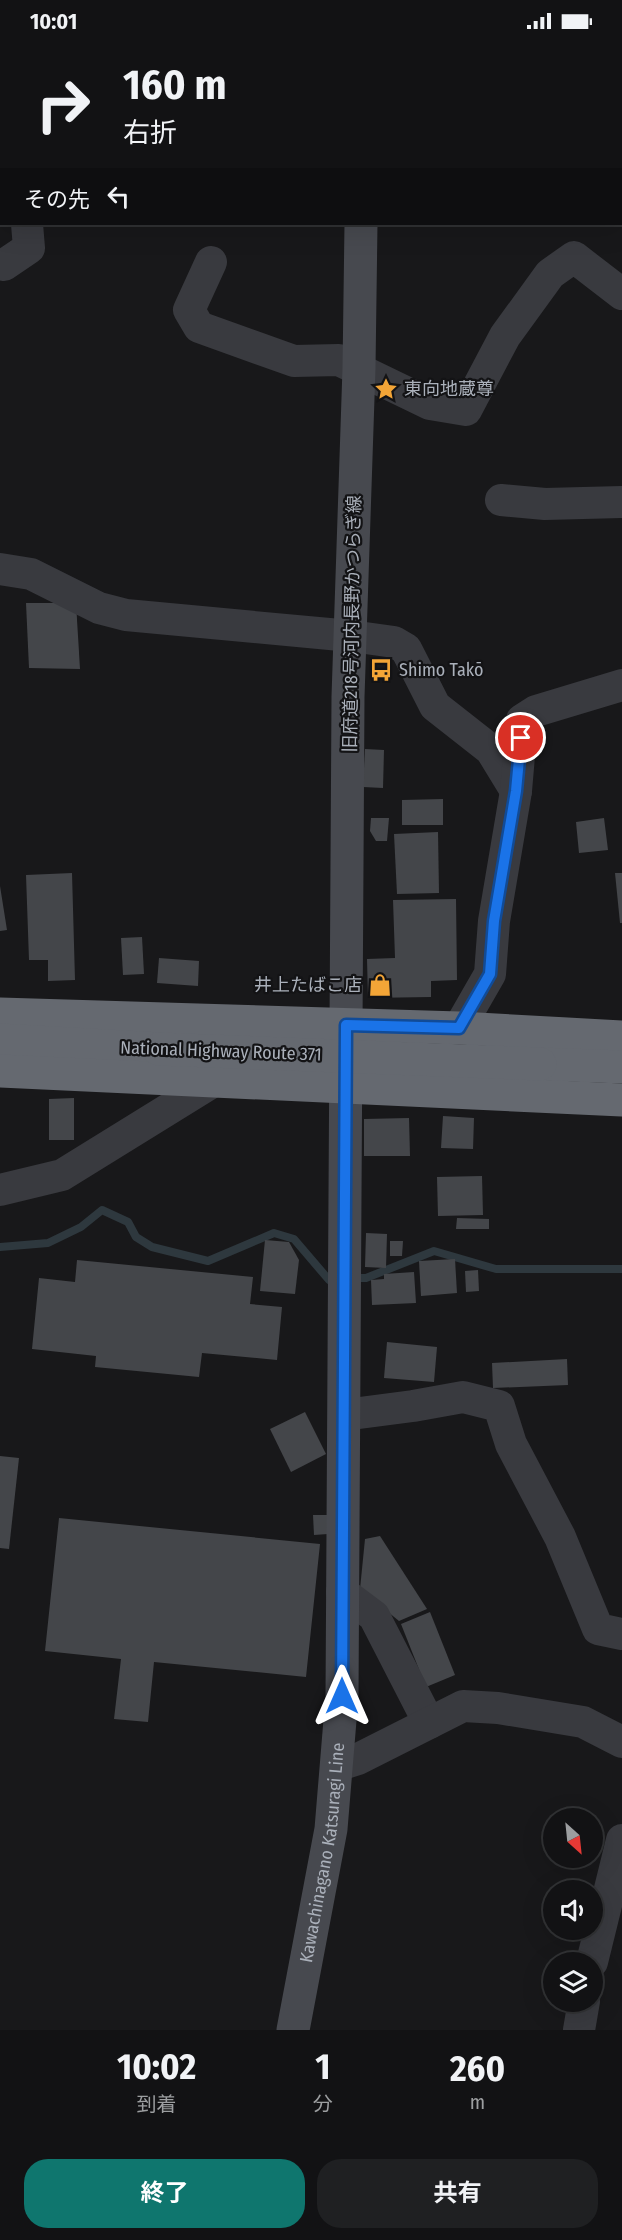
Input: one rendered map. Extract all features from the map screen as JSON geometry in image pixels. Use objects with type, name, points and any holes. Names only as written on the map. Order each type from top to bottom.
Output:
[{"type":"highway","points":[[0,1014],[459,1028],[622,1037]]},
{"type":"highway","name":"National Highway Route 371","points":[[0,1040],[159,1049],[622,1067]]},
{"type":"highway","points":[[0,1071],[622,1100]]},
{"type":"main road","name":"旧府道218号河内長野かつらぎ線","points":[[346,1025],[351,636],[361,225]]},
{"type":"main road","name":"Kawachinagano Katsuragi Line","points":[[293,2030],[331,1829],[342,1696],[346,1025]]},
{"type":"street","points":[[4,265],[29,248],[27,225]]},
{"type":"street","points":[[211,262],[189,310],[199,327],[294,361],[339,360],[430,404],[466,410],[504,336],[550,274],[558,268],[574,257],[622,294]]},
{"type":"street","points":[[501,500],[545,504],[622,502]]},
{"type":"street","points":[[0,569],[31,574],[99,608],[126,615],[394,642],[406,649],[435,706],[491,750],[516,791]]},
{"type":"street","points":[[459,1028],[490,974],[494,921],[516,791],[522,720],[536,711],[622,685]]},
{"type":"street","points":[[0,1190],[62,1175],[214,1082]]},
{"type":"street","points":[[344,1415],[463,1397],[499,1406],[511,1444],[560,1537],[598,1629],[622,1634]]},
{"type":"street","points":[[342,1592],[374,1616],[429,1723]]},
{"type":"street","points":[[336,1766],[358,1760],[464,1706],[498,1708],[583,1722],[622,1742]]},
{"type":"street","points":[[594,1952],[622,1840]]},
{"type":"street","points":[[579,2030],[582,2012]]},
{"type":"building","points":[[26,603],[76,603],[80,669],[29,668]]},
{"type":"building","points":[[365,749],[384,750],[383,788],[363,787]]},
{"type":"building","points":[[443,799],[443,825],[402,825],[402,800]]},
{"type":"building","points":[[371,818],[389,818],[387,841],[376,841],[370,831]]},
{"type":"building","points":[[604,818],[608,850],[579,853],[576,822]]},
{"type":"building","points":[[438,832],[439,893],[397,894],[394,834]]},
{"type":"building","points":[[72,873],[75,980],[48,981],[48,960],[29,960],[26,875]]},
{"type":"building","points":[[615,873],[622,873],[622,923],[620,923]]},
{"type":"building","points":[[0,886],[7,930],[0,931]]},
{"type":"building","points":[[456,899],[457,980],[431,981],[431,997],[368,998],[367,959],[395,958],[393,900]]},
{"type":"building","points":[[142,937],[144,974],[123,975],[121,938]]},
{"type":"building","points":[[159,958],[199,961],[198,986],[157,983]]},
{"type":"building","points":[[74,1098],[74,1140],[49,1140],[49,1099]]},
{"type":"building","points":[[443,1116],[474,1118],[473,1149],[441,1148]]},
{"type":"building","points":[[409,1118],[410,1156],[364,1156],[364,1119]]},
{"type":"building","points":[[482,1176],[483,1215],[438,1216],[437,1177]]},
{"type":"building","points":[[457,1218],[489,1219],[489,1229],[456,1229]]},
{"type":"building","points":[[366,1233],[387,1234],[386,1268],[365,1267]]},
{"type":"building","points":[[265,1240],[289,1242],[299,1260],[295,1294],[260,1291]]},
{"type":"building","points":[[390,1241],[403,1241],[402,1256],[390,1256]]},
{"type":"building","points":[[455,1259],[457,1293],[421,1296],[419,1261]]},
{"type":"building","points":[[77,1260],[253,1277],[250,1304],[282,1307],[277,1360],[202,1353],[199,1377],[95,1367],[96,1356],[32,1349],[39,1278],[75,1282]]},
{"type":"building","points":[[478,1270],[479,1291],[466,1292],[465,1271]]},
{"type":"building","points":[[414,1272],[416,1303],[372,1305],[371,1280],[384,1279],[384,1274]]},
{"type":"building","points":[[387,1342],[437,1347],[434,1382],[384,1378]]},
{"type":"building","points":[[567,1359],[568,1385],[493,1388],[492,1363]]},
{"type":"building","points":[[305,1412],[326,1454],[291,1472],[270,1429]]},
{"type":"building","points":[[0,1456],[19,1458],[9,1549],[0,1548]]},
{"type":"building","points":[[313,1515],[328,1515],[328,1534],[314,1535]]},
{"type":"building","points":[[59,1518],[320,1544],[306,1677],[154,1662],[148,1722],[114,1719],[121,1659],[45,1651]]},
{"type":"building","points":[[380,1536],[427,1609],[399,1621],[360,1589],[365,1539]]},
{"type":"building","points":[[430,1612],[455,1675],[426,1687],[401,1624]]},
{"type":"waterway","points":[[0,1247],[48,1243],[81,1227],[102,1210],[128,1222],[136,1237],[152,1247],[208,1261],[274,1233],[294,1239],[329,1280]]},
{"type":"waterway","points":[[361,1278],[434,1251],[496,1269],[622,1269]]},
{"type":"place","name":"東向地蔵尊","points":[[386,389]]},
{"type":"place","name":"Shimo Takō","points":[[381,670]]},
{"type":"place","name":"井上たばこ店","points":[[380,985]]},
{"type":"route","points":[[342,1696],[346,1025],[459,1028],[490,974],[494,921],[516,791],[521,738]]}]
